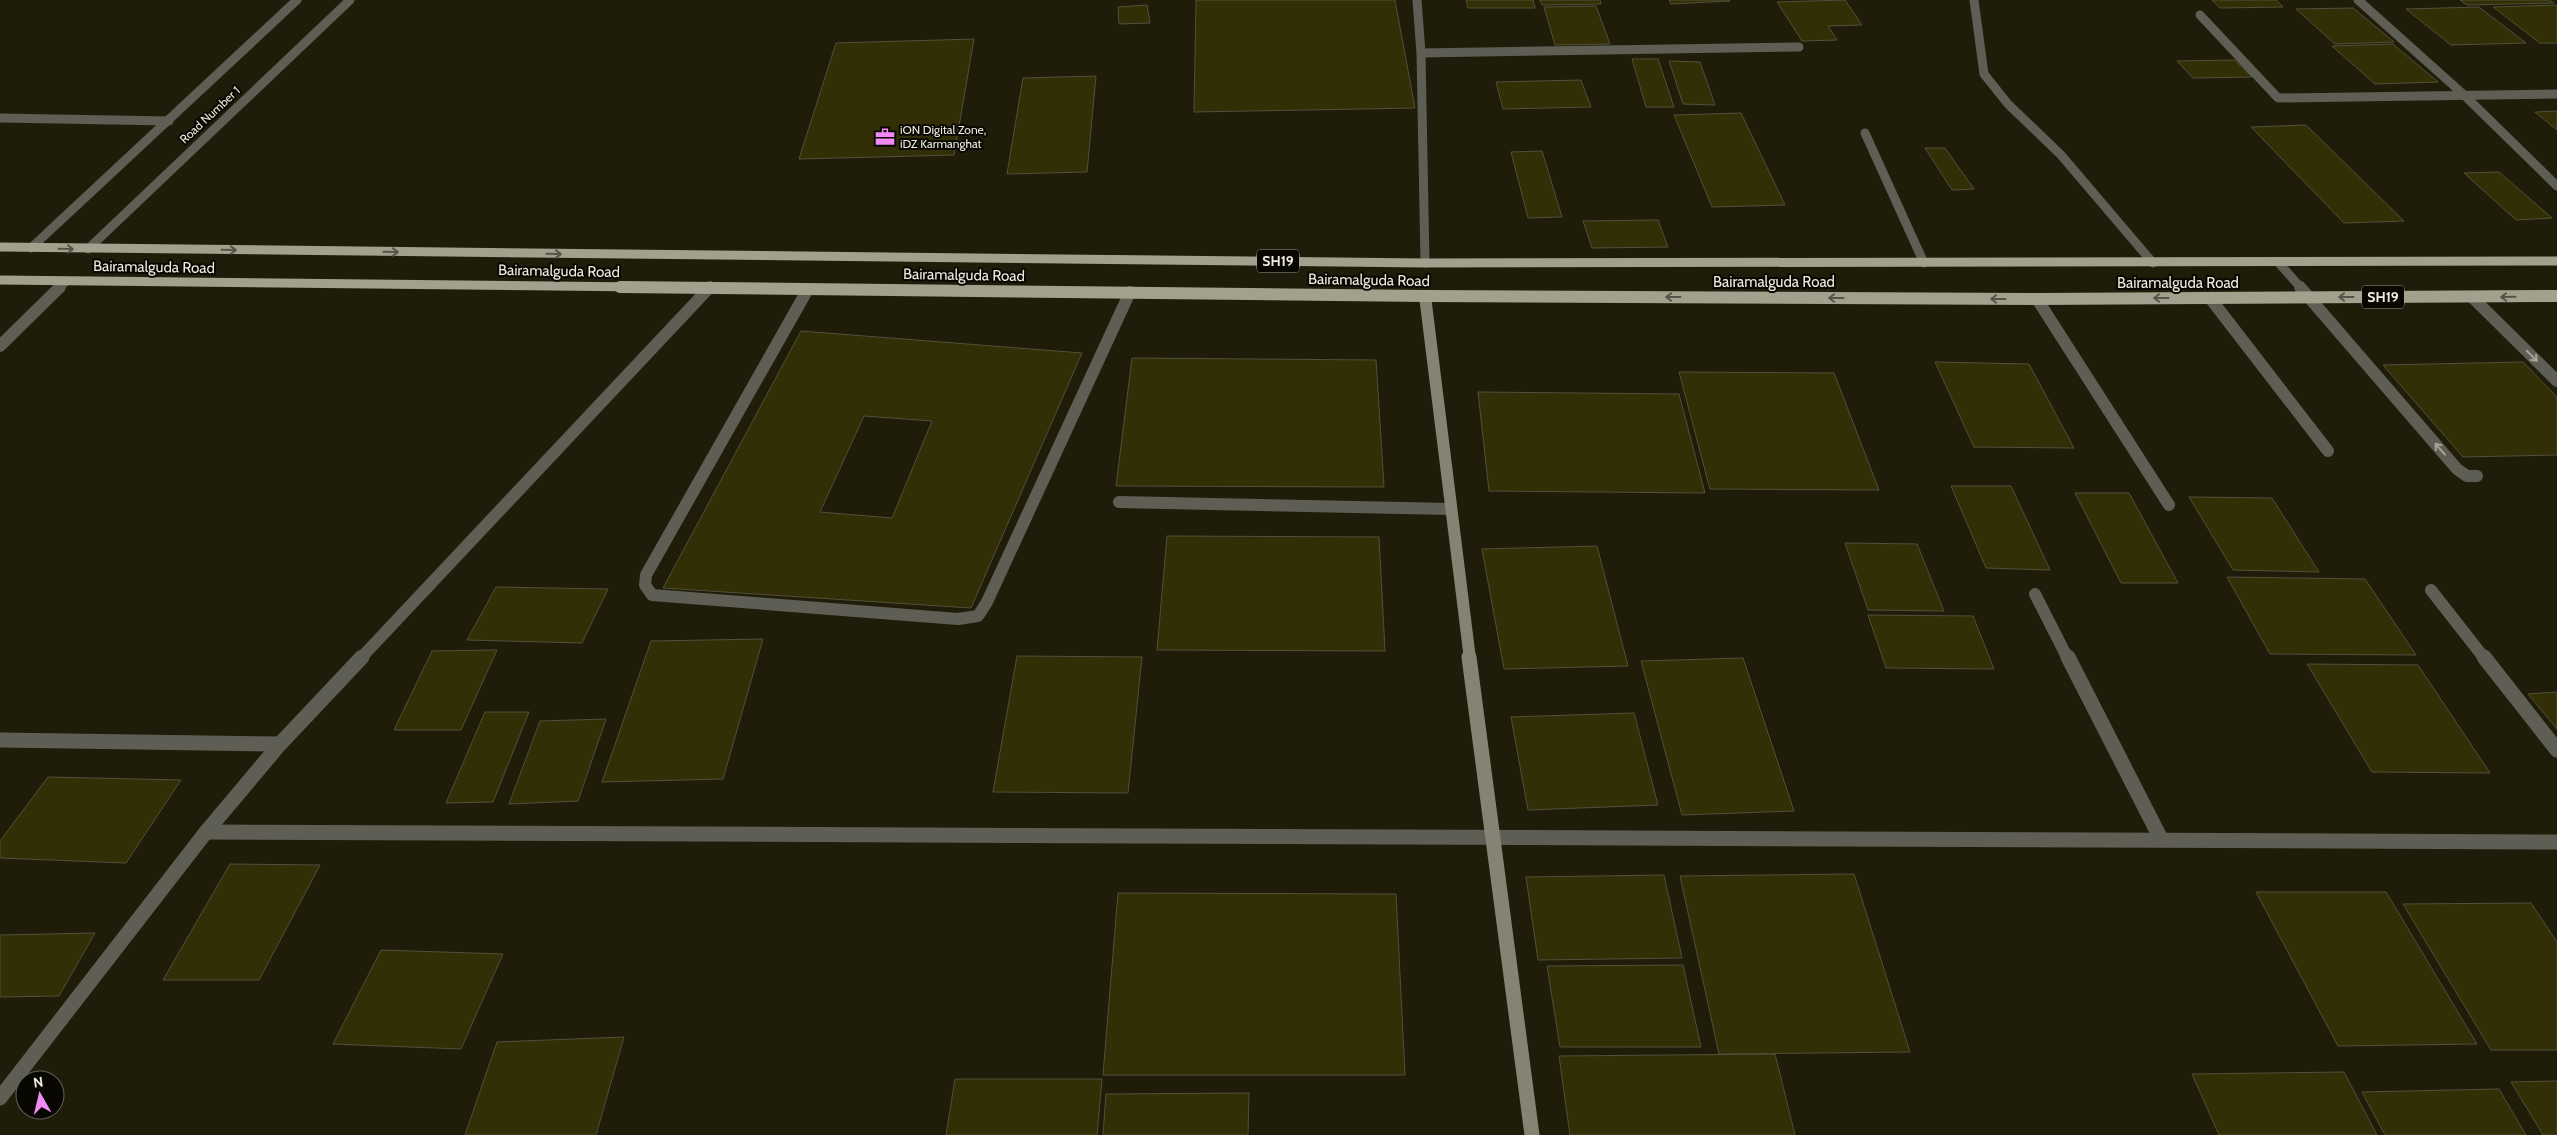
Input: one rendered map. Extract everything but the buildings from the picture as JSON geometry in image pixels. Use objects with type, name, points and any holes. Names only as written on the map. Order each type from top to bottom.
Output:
[{"type":"main road","name":"Bairamalguda Road","points":[[0,247],[1425,263],[2557,261]]},
{"type":"main road","name":"Bairamalguda Road","points":[[0,280],[1425,296],[2037,299],[2557,296]]},
{"type":"street","points":[[31,248],[297,0]]},
{"type":"street","name":"Road Number 1","points":[[88,249],[350,0]]},
{"type":"street","points":[[1417,0],[1425,263]]},
{"type":"street","points":[[1974,0],[1984,74],[2008,104],[2061,155],[2153,263]]},
{"type":"street","points":[[2358,0],[2463,94],[2557,186]]},
{"type":"street","points":[[2200,16],[2278,98],[2557,94]]},
{"type":"street","points":[[1420,53],[1799,47]]},
{"type":"street","points":[[0,118],[169,121]]},
{"type":"street","points":[[1865,133],[1924,263]]},
{"type":"street","points":[[2278,262],[2457,469],[2467,476],[2477,476]]},
{"type":"street","points":[[0,346],[66,281]]},
{"type":"street","points":[[0,1098],[206,832],[280,744],[710,287]]},
{"type":"street","points":[[808,289],[646,575],[645,585],[652,595],[958,619],[978,616],[987,602],[1130,292]]},
{"type":"street","points":[[1425,296],[1450,509],[1532,1135]]},
{"type":"street","points":[[2472,297],[2557,381]]},
{"type":"street","points":[[2210,298],[2328,451]]},
{"type":"street","points":[[2037,299],[2169,504]]},
{"type":"street","points":[[1119,502],[1450,509]]},
{"type":"street","points":[[2431,590],[2557,750]]},
{"type":"street","points":[[2034,594],[2161,839]]},
{"type":"street","points":[[0,740],[280,744]]},
{"type":"street","points":[[206,832],[2557,842]]},
{"type":"place","name":"iON Digital Zone, iDZ Karmanghat","points":[[885,137]]}]
